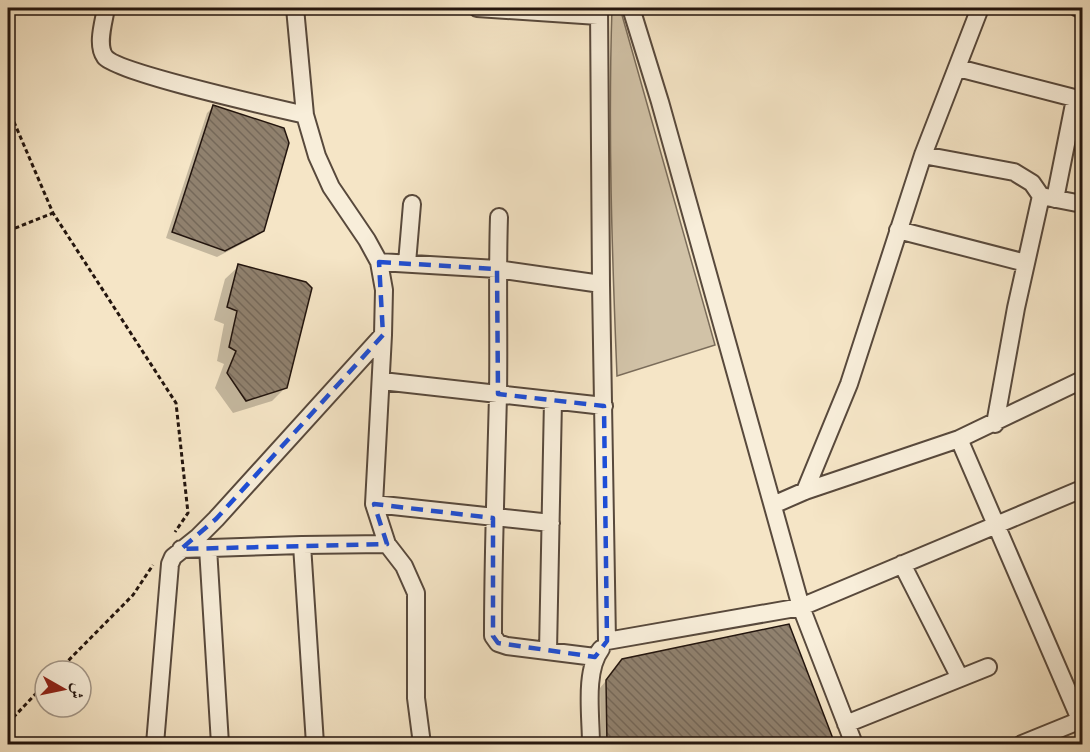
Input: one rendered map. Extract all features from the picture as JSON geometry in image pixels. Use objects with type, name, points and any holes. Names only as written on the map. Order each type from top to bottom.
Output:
[{"type":"street","points":[[106,8],[101,48],[106,58],[114,63],[165,80],[305,115]]},
{"type":"street","points":[[295,8],[305,115],[317,156],[331,187],[379,262],[384,290],[382,381],[374,504],[387,544],[404,566],[416,593],[416,698],[422,744]]},
{"type":"street","points":[[477,8],[598,12],[607,641],[595,657],[591,670],[591,744]]},
{"type":"street","points":[[631,8],[660,102],[801,607],[854,744]]},
{"type":"street","points":[[805,491],[849,384],[923,155],[980,8]]},
{"type":"street","points":[[1078,8],[1083,9]]},
{"type":"street","points":[[958,68],[1079,100],[1026,263],[995,423]]},
{"type":"street","points":[[923,155],[1014,172],[1032,183],[1048,198],[1083,204]]},
{"type":"street","points":[[407,263],[412,204]]},
{"type":"street","points":[[499,217],[493,636],[498,643],[507,646],[595,657]]},
{"type":"street","points":[[898,230],[1026,263]]},
{"type":"street","points":[[379,262],[497,269],[601,284]]},
{"type":"street","points":[[176,544],[198,537],[216,519],[383,335]]},
{"type":"street","points":[[382,381],[604,406]]},
{"type":"street","points":[[773,505],[805,491],[959,439],[1083,381]]},
{"type":"street","points":[[548,651],[553,400]]},
{"type":"street","points":[[959,439],[1082,722],[1022,744]]},
{"type":"street","points":[[607,641],[801,607],[1083,489]]},
{"type":"street","points":[[374,504],[551,523]]},
{"type":"street","points":[[176,544],[208,548],[387,544]]},
{"type":"street","points":[[155,744],[170,564],[176,544]]},
{"type":"street","points":[[302,545],[315,744]]},
{"type":"street","points":[[208,548],[220,744]]},
{"type":"street","points":[[902,564],[960,678]]},
{"type":"street","points":[[846,724],[988,667]]},
{"type":"path","points":[[8,108],[53,213],[176,403],[188,513],[176,544]]},
{"type":"path","points":[[8,231],[53,213]]},
{"type":"path","points":[[70,659],[133,595],[158,558]]},
{"type":"path","points":[[8,723],[33,697]]},
{"type":"highlighted area","points":[[379,262],[497,269],[498,394],[604,406],[607,641],[595,657],[498,643],[493,636],[493,518],[374,504],[387,544],[181,549],[216,519],[383,335]]},
{"type":"shaded area","points":[[612,8],[620,8],[715,345],[617,376],[611,192]]},
{"type":"building","points":[[213,105],[284,128],[289,143],[264,231],[225,251],[172,232]]},
{"type":"building","points":[[238,264],[306,282],[312,288],[287,388],[246,401],[227,373],[236,351],[229,347],[237,311],[227,307]]},
{"type":"building","points":[[789,624],[835,744],[607,744],[606,680],[622,659]]}]
